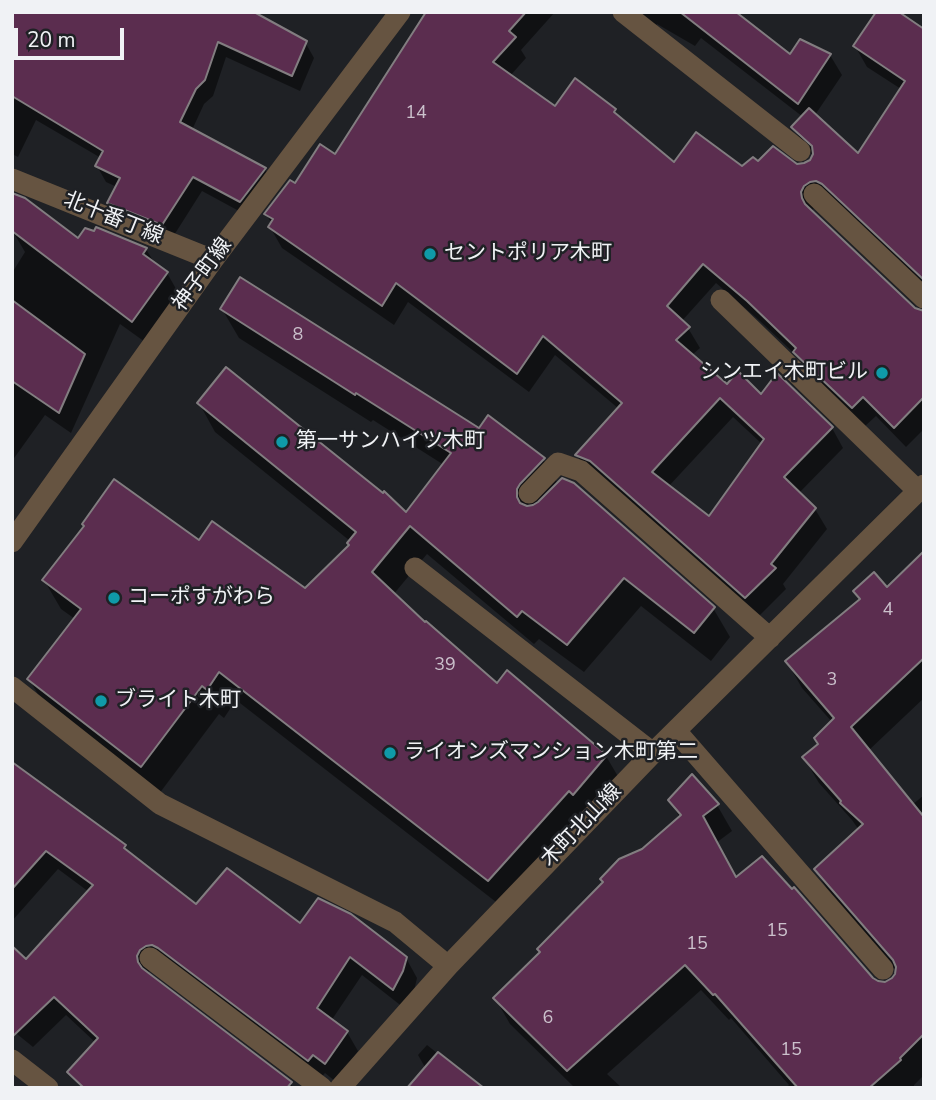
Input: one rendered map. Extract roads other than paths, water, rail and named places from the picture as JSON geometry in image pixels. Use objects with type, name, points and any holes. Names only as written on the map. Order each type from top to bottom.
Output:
[{"type":"street","name":"神子町線","points":[[12,542],[214,260],[400,12]]},
{"type":"street","points":[[623,12],[800,151]]},
{"type":"street","name":"北十番丁線","points":[[12,179],[214,260]]},
{"type":"street","points":[[814,194],[924,298]]},
{"type":"street","points":[[721,300],[921,488]]},
{"type":"street","points":[[529,493],[558,463],[581,471],[770,638]]},
{"type":"street","name":"木町北山線","points":[[340,1088],[448,966],[653,753],[921,488]]},
{"type":"street","points":[[415,568],[653,753]]},
{"type":"street","points":[[12,687],[160,804],[395,922],[448,966]]},
{"type":"street","points":[[676,731],[883,969]]},
{"type":"street","points":[[150,958],[322,1088]]},
{"type":"street","points":[[12,1060],[48,1088]]},
{"type":"place","name":"セントポリア木町","points":[[430,254]]},
{"type":"place","name":"シンエイ木町ビル","points":[[882,373]]},
{"type":"place","name":"第一サンハイツ木町","points":[[282,442]]},
{"type":"place","name":"コーポすがわら","points":[[114,598]]},
{"type":"place","name":"ブライト木町","points":[[101,701]]},
{"type":"place","name":"ライオンズマンション木町第二","points":[[390,753]]}]
